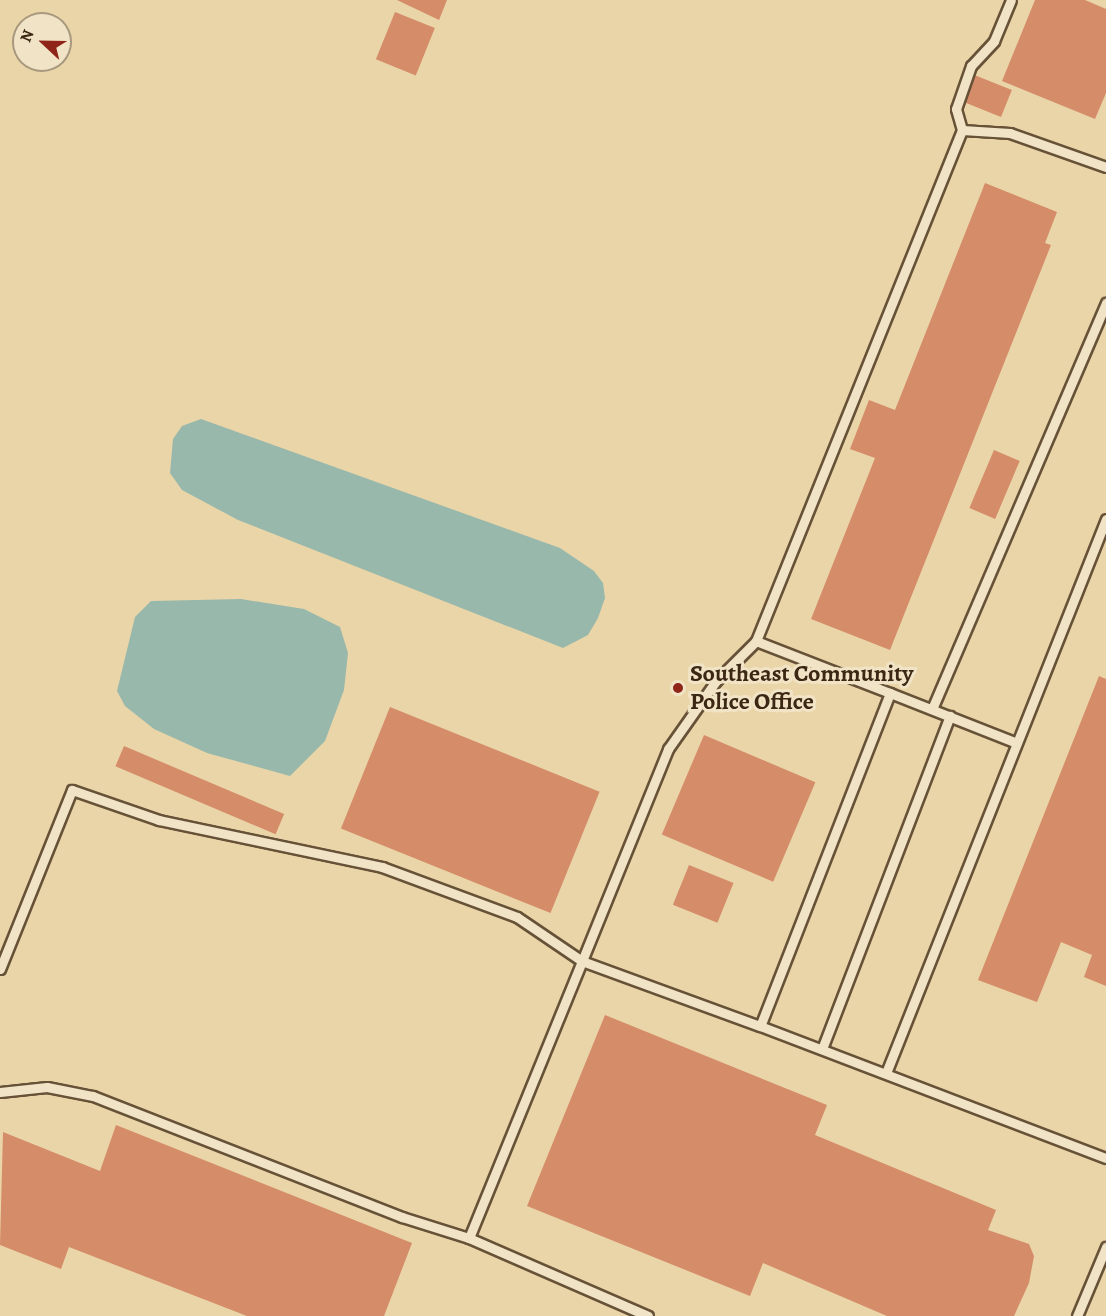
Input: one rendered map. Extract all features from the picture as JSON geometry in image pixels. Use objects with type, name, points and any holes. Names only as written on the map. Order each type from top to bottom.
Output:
[{"type":"lane","points":[[469,1238],[668,749],[716,681],[756,642],[962,130],[956,109],[971,66],[994,41],[1011,0]]},
{"type":"lane","points":[[962,130],[1010,133],[1106,167]]},
{"type":"lane","points":[[932,709],[1106,303]]},
{"type":"lane","points":[[886,1073],[1106,519]]},
{"type":"lane","points":[[756,642],[1017,743]]},
{"type":"lane","points":[[760,1026],[890,693]]},
{"type":"lane","points":[[822,1049],[950,716]]},
{"type":"lane","points":[[0,969],[72,790],[159,820],[382,867],[517,917],[582,961],[886,1073],[1106,1158]]},
{"type":"lane","points":[[0,1092],[47,1087],[93,1096],[402,1217],[469,1238],[648,1316]]},
{"type":"lane","points":[[1077,1316],[1106,1247]]},
{"type":"shaded area","points":[[201,419],[560,548],[594,571],[603,583],[605,598],[598,618],[588,635],[563,648],[238,520],[182,490],[170,473],[173,439],[182,426]]},
{"type":"shaded area","points":[[241,599],[304,609],[340,627],[348,653],[344,690],[325,741],[290,776],[207,753],[154,729],[125,706],[117,691],[135,617],[151,601]]},
{"type":"building","points":[[397,0],[447,0],[439,20]]},
{"type":"building","points":[[1035,0],[1085,0],[1106,9],[1106,93],[1095,119],[1002,81]]},
{"type":"building","points":[[395,12],[435,28],[416,75],[376,59]]},
{"type":"building","points":[[972,74],[1012,90],[1001,117],[961,101]]},
{"type":"building","points":[[985,183],[1057,212],[1045,243],[1051,245],[890,650],[811,619],[875,458],[850,449],[869,400],[895,410]]},
{"type":"building","points":[[994,450],[1020,461],[995,519],[969,508]]},
{"type":"building","points":[[1099,676],[1106,679],[1106,986],[1084,977],[1092,955],[1061,942],[1037,1002],[978,980]]},
{"type":"building","points":[[390,707],[600,792],[550,913],[341,828]]},
{"type":"building","points":[[704,735],[815,782],[773,882],[662,834]]},
{"type":"building","points":[[124,746],[284,814],[276,834],[115,766]]},
{"type":"building","points":[[689,865],[734,883],[717,923],[673,905]]},
{"type":"building","points":[[605,1015],[827,1105],[815,1135],[996,1210],[988,1230],[1029,1244],[1034,1256],[1029,1283],[1014,1316],[887,1316],[763,1263],[750,1296],[527,1206]]},
{"type":"building","points":[[116,1125],[412,1243],[384,1316],[247,1316],[69,1247],[61,1269],[0,1245],[3,1132],[100,1171]]},
{"type":"place","name":"Southeast Community Police Office","points":[[678,688]]}]
